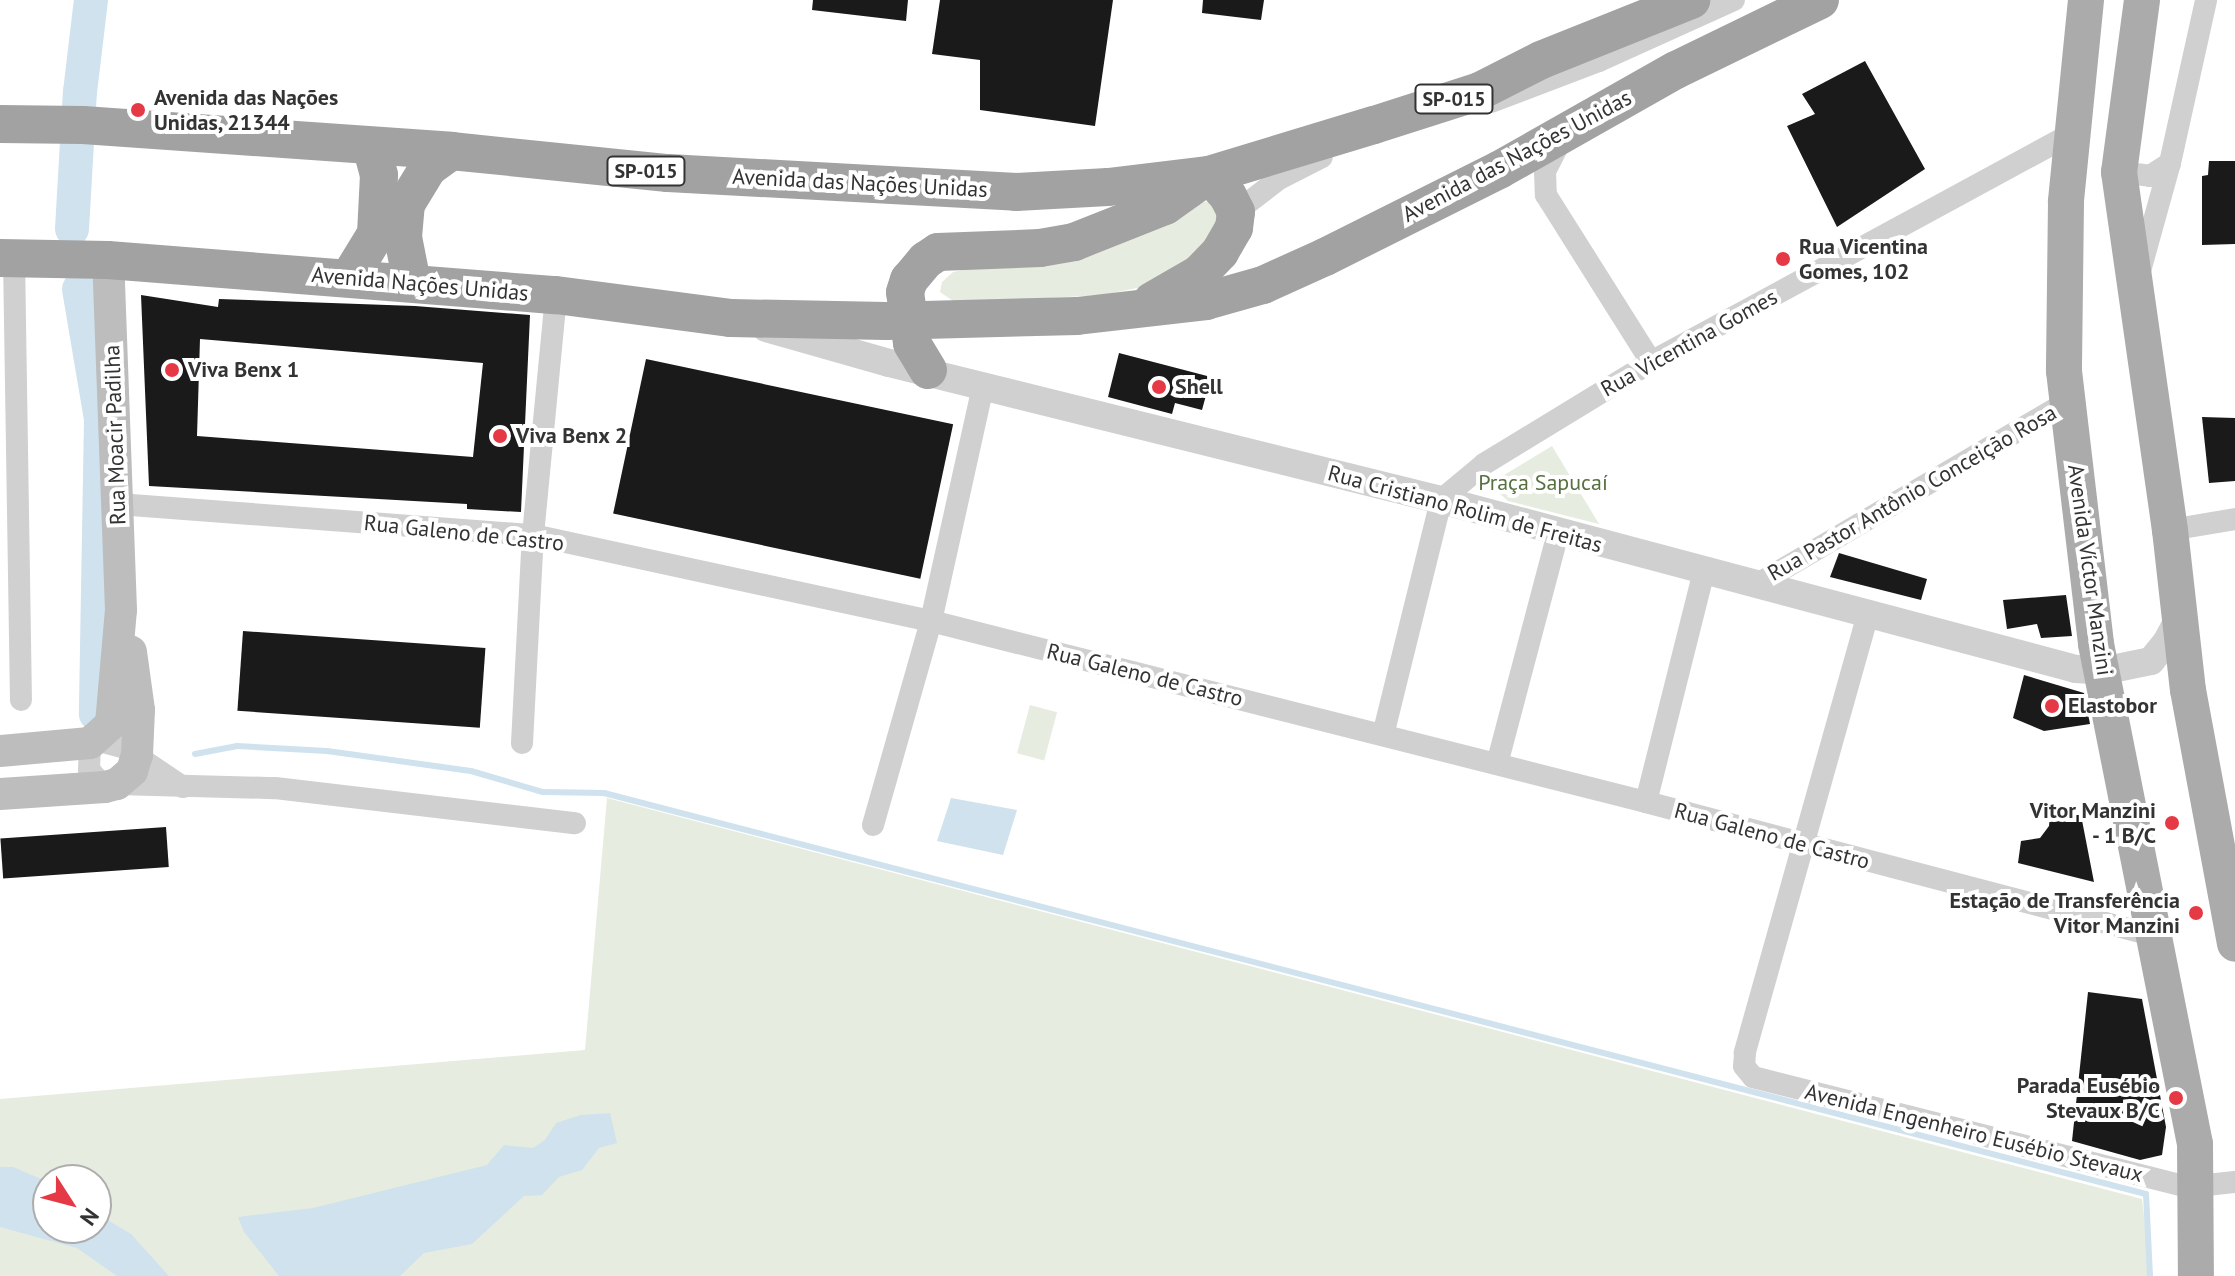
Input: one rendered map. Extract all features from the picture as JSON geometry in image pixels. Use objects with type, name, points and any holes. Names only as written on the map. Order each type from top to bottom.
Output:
[{"type":"highway","name":"Avenida das Nações Unidas","points":[[16,123],[451,151],[668,173],[1016,192],[1108,187],[1209,175],[1480,91],[1541,60],[1691,0]]},
{"type":"highway","name":"Avenida das Nações Unidas","points":[[731,318],[907,321],[1132,310],[1206,301],[1263,285],[1499,170],[1676,70],[1820,0]]},
{"type":"highway","points":[[349,278],[376,234],[379,175],[371,146]]},
{"type":"highway","points":[[412,283],[403,237],[406,204],[428,168],[451,151]]},
{"type":"highway","points":[[928,370],[917,356],[907,321],[905,292],[909,280],[938,252],[1040,248],[1074,242],[1165,206],[1209,175],[1228,196],[1236,212],[1234,228],[1220,252],[1199,274],[1132,310]]},
{"type":"highway","points":[[17,258],[99,260]]},
{"type":"highway","name":"Avenida Nações Unidas","points":[[99,260],[556,295],[731,318]]},
{"type":"main road","name":"Avenida Víctor Manzini","points":[[2086,0],[2063,269],[2068,401],[2088,586],[2102,671],[2143,892],[2155,936],[2195,1144],[2196,1276]]},
{"type":"main road","points":[[2142,0],[2119,172],[2170,530],[2192,718],[2235,944]]},
{"type":"main road","name":"Rua Moacir Padilha","points":[[99,260],[118,504],[121,610]]},
{"type":"main road","points":[[0,751],[93,742],[111,724],[121,610]]},
{"type":"main road","points":[[0,794],[111,785],[132,771],[137,755],[139,710],[135,667],[121,610]]},
{"type":"street","points":[[1236,212],[1301,166],[1550,81],[1734,0]]},
{"type":"street","points":[[2134,290],[2170,163],[2206,0]]},
{"type":"street","points":[[1565,132],[1545,171],[1546,195],[1651,362]]},
{"type":"street","name":"Rua Vicentina Gomes","points":[[1441,500],[1484,464],[1651,362],[2074,132]]},
{"type":"street","points":[[2119,172],[2142,178],[2170,163]]},
{"type":"street","points":[[17,258],[8,510],[21,700]]},
{"type":"street","points":[[522,743],[533,535],[556,295]]},
{"type":"street","name":"Rua Cristiano Rolim de Freitas","points":[[731,318],[889,363],[928,370],[1441,500],[2076,669],[2102,671],[2151,661],[2167,641],[2179,618]]},
{"type":"street","points":[[873,825],[931,621],[983,386]]},
{"type":"street","name":"Rua Pastor Antônio Conceição Rosa","points":[[1756,585],[2068,401]]},
{"type":"street","points":[[1383,735],[1441,500]]},
{"type":"street","name":"Rua Galeno de Castro","points":[[118,504],[533,535],[931,621],[1646,802],[2155,936]]},
{"type":"street","points":[[2170,530],[2235,519]]},
{"type":"street","points":[[1497,764],[1558,533]]},
{"type":"street","points":[[1646,802],[1704,571]]},
{"type":"street","points":[[1804,845],[1868,614]]},
{"type":"street","points":[[184,788],[118,745],[93,742],[89,770],[111,785],[184,788],[275,788],[575,823]]},
{"type":"street","name":"Avenida Engenheiro Eusébio Stevaux","points":[[1804,845],[1745,1053],[1744,1066],[1753,1077],[2196,1188]]},
{"type":"street","points":[[2196,1188],[2235,1182]]},
{"type":"green space","points":[[1204,202],[1211,202],[1221,211],[1208,250],[1152,285],[1102,295],[956,303],[940,292],[942,282],[953,272],[1128,236]]},
{"type":"green space","name":"Praça Sapucaí","points":[[1552,446],[1599,524],[1508,501],[1497,491],[1499,478]]},
{"type":"green space","points":[[1030,705],[1057,712],[1044,761],[1017,753]]},
{"type":"green space","points":[[607,798],[2142,1199],[2151,1276],[0,1276],[0,1099],[585,1050]]},
{"type":"water","points":[[951,798],[1017,810],[1003,855],[937,841]]},
{"type":"water","points":[[610,1113],[617,1143],[599,1148],[582,1170],[559,1177],[542,1195],[524,1196],[472,1244],[424,1253],[400,1276],[279,1276],[244,1232],[238,1217],[313,1208],[487,1165],[504,1145],[533,1148],[545,1140],[556,1123],[581,1115]]},
{"type":"water","points":[[0,1167],[13,1167],[32,1175],[32,1236],[0,1227]]},
{"type":"water","points":[[112,1223],[131,1234],[169,1276],[117,1276],[77,1248],[62,1244],[112,1244]]},
{"type":"building","points":[[813,0],[908,0],[906,21],[812,10]]},
{"type":"building","points":[[940,0],[1113,0],[1095,126],[980,110],[980,60],[932,54]]},
{"type":"building","points":[[1203,0],[1264,0],[1261,20],[1202,13]]},
{"type":"building","points":[[1865,61],[1925,169],[1837,227],[1787,126],[1815,114],[1802,94]]},
{"type":"building","points":[[2209,161],[2235,161],[2235,244],[2202,245],[2202,176],[2208,175]]},
{"type":"building","points":[[141,295],[218,307],[219,299],[415,306],[530,315],[521,512],[467,509],[467,504],[149,486]],"holes":[[[200,339],[483,363],[473,457],[197,436]]]},
{"type":"building","name":"Shell","points":[[1119,353],[1211,377],[1202,410],[1175,403],[1172,414],[1108,397]]},
{"type":"building","points":[[646,359],[953,424],[920,579],[613,514]]},
{"type":"building","points":[[2202,417],[2235,418],[2235,481],[2209,483]]},
{"type":"building","points":[[1839,553],[1927,579],[1921,600],[1830,577]]},
{"type":"building","points":[[2066,595],[2072,636],[2041,638],[2037,624],[2007,629],[2003,600]]},
{"type":"building","points":[[243,631],[485,648],[480,728],[237,711]]},
{"type":"building","name":"Elastobor","points":[[2024,675],[2084,693],[2090,724],[2044,731],[2013,718]]},
{"type":"building","points":[[2080,810],[2094,882],[2018,863],[2021,841],[2040,838],[2049,826],[2050,816]]},
{"type":"building","points":[[166,827],[169,867],[3,878],[0,839]]},
{"type":"building","points":[[2088,992],[2142,999],[2166,1127],[2162,1155],[2140,1160],[2072,1141]]},
{"type":"waterway","points":[[72,229],[80,92],[91,0]]},
{"type":"waterway","points":[[79,289],[101,419],[96,714]]},
{"type":"waterway","points":[[195,754],[237,746],[327,751],[471,771],[543,792],[604,793],[2146,1194],[2150,1276]]},
{"type":"place","name":"Avenida das Nações Unidas, 21344","points":[[138,110]]},
{"type":"place","name":"Rua Vicentina Gomes, 102","points":[[1783,259]]},
{"type":"place","name":"Viva Benx 1","points":[[172,370]]},
{"type":"place","name":"Shell","points":[[1159,387]]},
{"type":"place","name":"Viva Benx 2","points":[[500,436]]},
{"type":"place","name":"Elastobor","points":[[2052,706]]},
{"type":"place","name":"Vitor Manzini - 1 B/C","points":[[2172,823]]},
{"type":"place","name":"Estação de Transferência Vitor Manzini","points":[[2196,913]]},
{"type":"place","name":"Parada Eusébio Stevaux B/C","points":[[2176,1098]]}]
